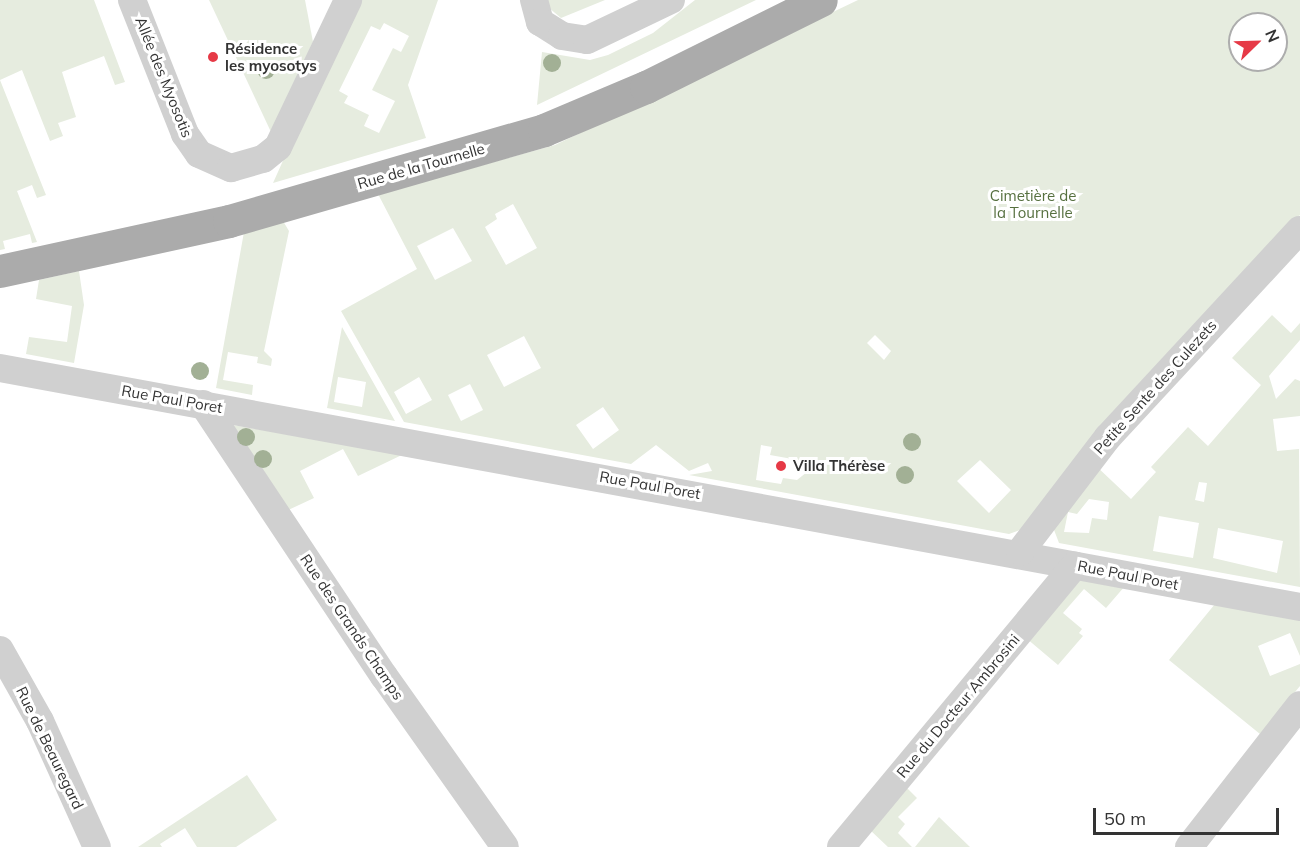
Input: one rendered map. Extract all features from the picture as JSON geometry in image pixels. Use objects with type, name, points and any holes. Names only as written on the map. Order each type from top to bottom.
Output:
[{"type":"main road","name":"Rue de la Tournelle","points":[[0,270],[229,221],[544,130],[646,87],[821,0]]},
{"type":"street","name":"Allée des Myosotis","points":[[132,0],[185,134],[199,154],[231,168],[263,159],[278,147],[348,0]]},
{"type":"street","points":[[321,0],[332,33]]},
{"type":"street","points":[[533,2],[540,22],[562,36],[587,40],[671,0]]},
{"type":"street","name":"Petite Sente des Culezets","points":[[1020,552],[1108,437],[1300,230]]},
{"type":"street","name":"Rue Paul Poret","points":[[0,368],[1020,552],[1075,565],[1300,607]]},
{"type":"street","name":"Rue des Grands Champs","points":[[203,404],[384,676],[505,847]]},
{"type":"street","name":"Rue du Docteur Ambrosini","points":[[841,847],[1075,565]]},
{"type":"street","name":"Rue de Beauregard","points":[[0,650],[40,721],[98,847]]},
{"type":"street","points":[[1189,847],[1300,705]]},
{"type":"green space","points":[[0,0],[94,0],[125,82],[115,85],[104,56],[62,72],[76,117],[58,123],[63,136],[50,141],[22,70],[0,80]]},
{"type":"green space","points":[[209,0],[305,0],[313,42],[271,132]]},
{"type":"green space","points":[[355,0],[438,0],[408,85],[426,138],[273,183]],"holes":[[[384,23],[409,36],[401,52],[393,48],[372,90],[395,101],[379,133],[364,126],[369,115],[344,103],[348,96],[339,91],[371,26],[380,30]]]},
{"type":"green space","points":[[547,0],[605,0],[561,18],[542,2]]},
{"type":"green space","points":[[695,0],[756,0],[537,105],[542,52],[590,60],[608,55],[653,33]]},
{"type":"green space","name":"Cimetière de la Tournelle","points":[[858,0],[1300,0],[1300,215],[1114,416],[1025,528],[1009,534],[689,475],[712,471],[708,463],[689,471],[656,445],[631,464],[404,422],[341,311],[417,269],[378,194],[555,145]],"holes":[[[513,204],[537,248],[506,265],[485,227],[497,219],[495,214]],[[453,228],[472,261],[435,280],[417,246]],[[875,335],[891,351],[884,360],[867,343]],[[524,336],[541,368],[504,387],[487,355]],[[419,377],[432,400],[406,414],[394,392]],[[470,384],[483,410],[461,421],[448,395]],[[603,407],[619,430],[593,449],[576,425]],[[761,445],[772,447],[770,455],[798,460],[807,472],[797,480],[783,478],[781,484],[756,480]],[[980,460],[1011,490],[989,513],[957,481]]]},
{"type":"green space","points":[[0,80],[46,195],[37,198],[32,185],[17,191],[37,242],[32,243],[30,234],[3,241],[5,249],[0,250]]},
{"type":"green space","points":[[283,221],[289,231],[264,351],[272,359],[271,366],[257,363],[258,357],[228,352],[223,380],[253,385],[252,395],[216,388],[244,232]]},
{"type":"green space","points":[[79,271],[84,305],[74,363],[26,354],[29,337],[67,342],[72,306],[36,299],[39,280]]},
{"type":"green space","points":[[1272,315],[1291,333],[1300,323],[1300,340],[1269,376],[1276,399],[1295,379],[1300,381],[1300,416],[1273,419],[1277,451],[1299,449],[1300,587],[1059,543],[1051,522],[1094,464],[1131,499],[1156,472],[1151,467],[1188,427],[1208,446],[1261,385],[1232,358]],"holes":[[[1199,482],[1207,483],[1204,502],[1195,500]],[[1089,499],[1109,502],[1107,520],[1092,518],[1089,533],[1064,532],[1068,512],[1077,514]],[[1159,516],[1199,523],[1193,558],[1153,551]],[[1218,528],[1283,541],[1277,573],[1213,558]]]},
{"type":"green space","points":[[342,327],[395,421],[327,408]],"holes":[[[338,377],[366,382],[362,407],[334,402]]]},
{"type":"green space","points":[[233,425],[406,453],[358,476],[343,449],[300,471],[314,498],[284,512]]},
{"type":"green space","points":[[1085,578],[1125,586],[1106,608],[1084,589],[1063,613],[1082,629],[1079,633],[1083,636],[1058,665],[1026,638],[1074,582]]},
{"type":"green space","points":[[1215,604],[1300,620],[1300,656],[1290,633],[1258,646],[1270,676],[1300,664],[1300,686],[1260,734],[1169,660]]},
{"type":"green space","points":[[247,775],[277,820],[236,847],[197,847],[185,828],[160,844],[162,847],[138,847]]},
{"type":"green space","points":[[906,787],[917,798],[898,817],[905,824],[898,833],[912,847],[888,847],[869,829]]},
{"type":"green space","points":[[939,817],[970,847],[915,847]]},
{"type":"place","name":"Résidence les myosotys","points":[[213,57]]},
{"type":"place","name":"Villa Thérèse","points":[[781,466]]}]
